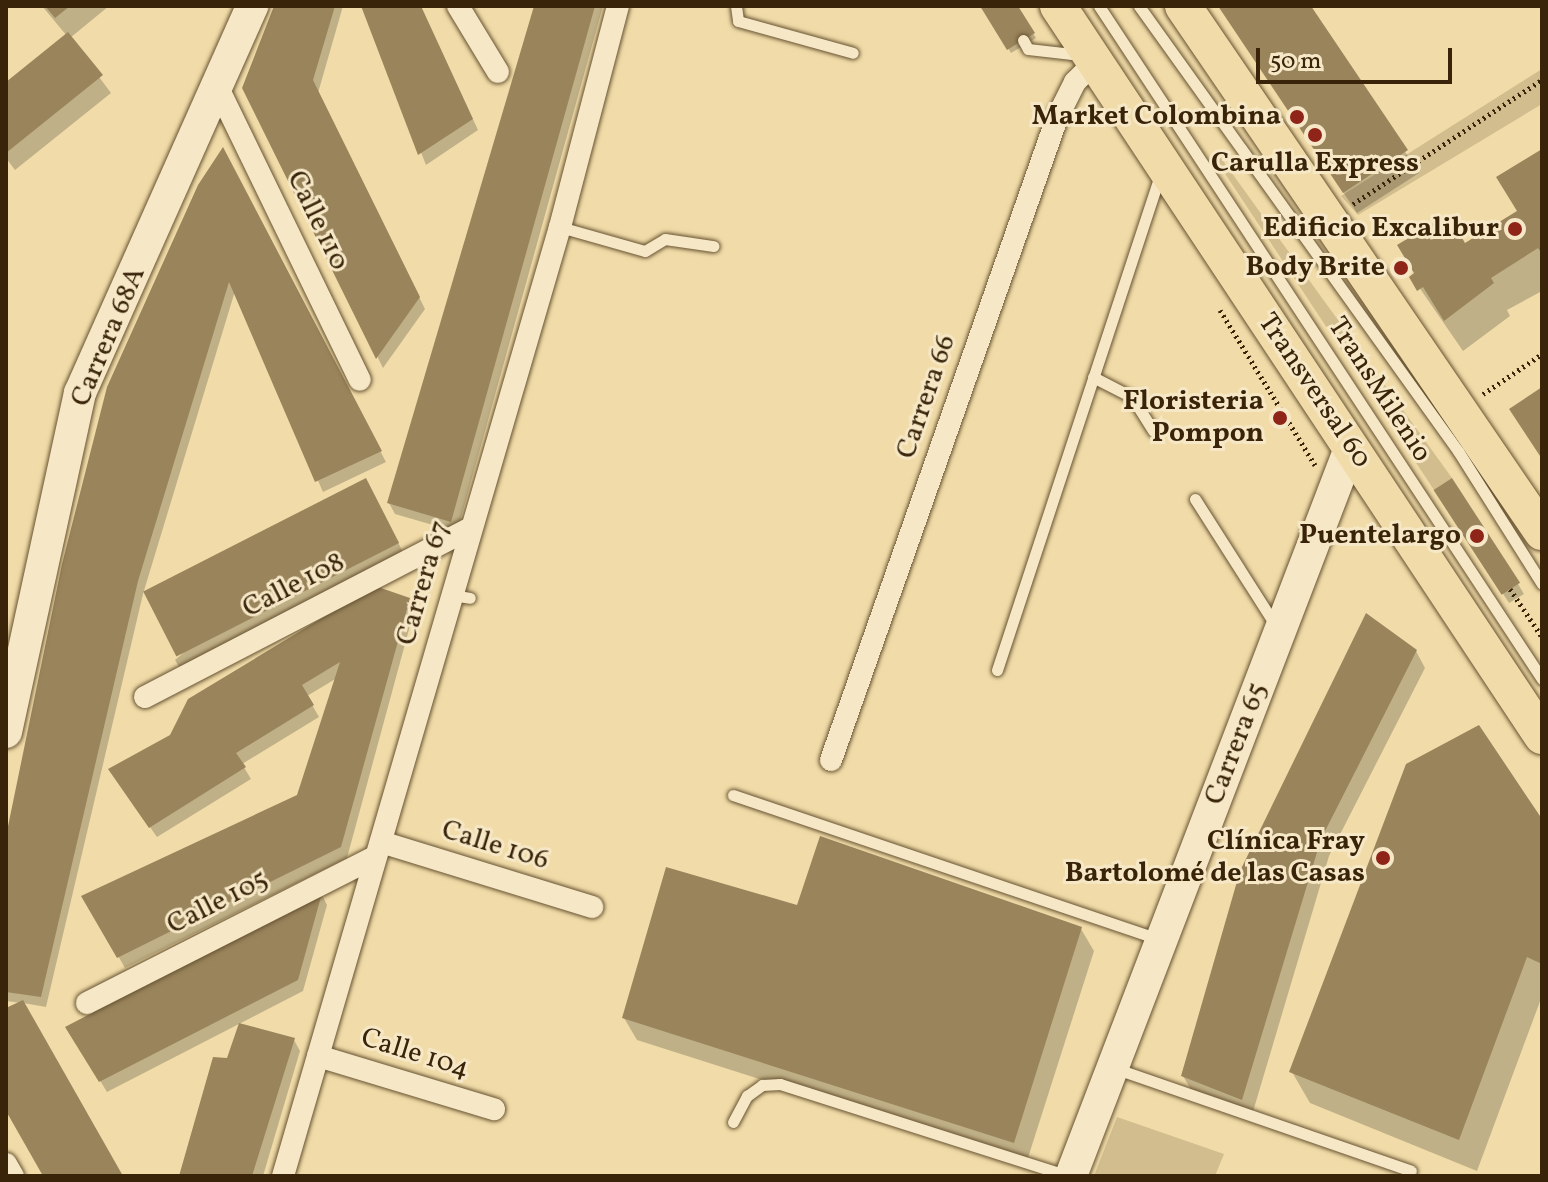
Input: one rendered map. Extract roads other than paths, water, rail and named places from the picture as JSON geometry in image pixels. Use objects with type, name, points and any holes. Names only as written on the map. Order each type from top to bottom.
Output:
[{"type":"main road","name":"Transversal 60","points":[[1058,6],[1542,736]]},
{"type":"main road","points":[[1183,6],[1542,532]]},
{"type":"street","name":"Carrera 68A","points":[[6,732],[80,393],[219,90],[252,6]]},
{"type":"street","points":[[458,6],[498,72]]},
{"type":"street","name":"Carrera 67","points":[[283,1176],[378,849],[461,597],[471,528],[560,227],[618,6]]},
{"type":"street","name":"Carrera 66","points":[[831,760],[1057,118],[1075,82],[1092,59]]},
{"type":"street","name":"Calle 110","points":[[219,90],[360,380]]},
{"type":"street","name":"Carrera 65","points":[[1070,1176],[1110,1083],[1351,446]]},
{"type":"street","name":"Calle 108","points":[[145,697],[471,528]]},
{"type":"street","name":"Calle 106","points":[[378,849],[592,907]]},
{"type":"street","name":"Calle 105","points":[[87,1003],[378,849]]},
{"type":"street","name":"Calle 104","points":[[318,1056],[494,1109]]},
{"type":"street","points":[[6,1164],[13,1176]]},
{"type":"lane","points":[[736,6],[738,21],[853,53]]},
{"type":"lane","name":"TransMilenio","points":[[1099,6],[1542,679]]},
{"type":"lane","name":"TransMilenio","points":[[1139,6],[1458,451],[1542,584]]},
{"type":"lane","points":[[1023,40],[1028,49],[1092,59]]},
{"type":"lane","points":[[997,670],[1163,166]]},
{"type":"lane","points":[[560,227],[645,251],[665,239],[713,246]]},
{"type":"lane","points":[[1093,377],[1132,397],[1153,431]]},
{"type":"lane","points":[[1195,499],[1279,632]]},
{"type":"lane","points":[[733,795],[1162,941]]},
{"type":"lane","points":[[1110,1083],[1411,1171]]},
{"type":"lane","points":[[733,1122],[747,1096],[762,1085],[780,1084],[1070,1176]]},
{"type":"place","name":"Market Colombina","points":[[1297,117]]},
{"type":"place","name":"Carulla Express","points":[[1315,135]]},
{"type":"place","name":"Edificio Excalibur","points":[[1515,229]]},
{"type":"place","name":"Body Brite","points":[[1401,268]]},
{"type":"place","name":"Floristeria Pompon","points":[[1280,418]]},
{"type":"place","name":"Puentelargo","points":[[1477,536]]},
{"type":"place","name":"Clínica Fray Bartolomé de las Casas","points":[[1383,858]]}]
